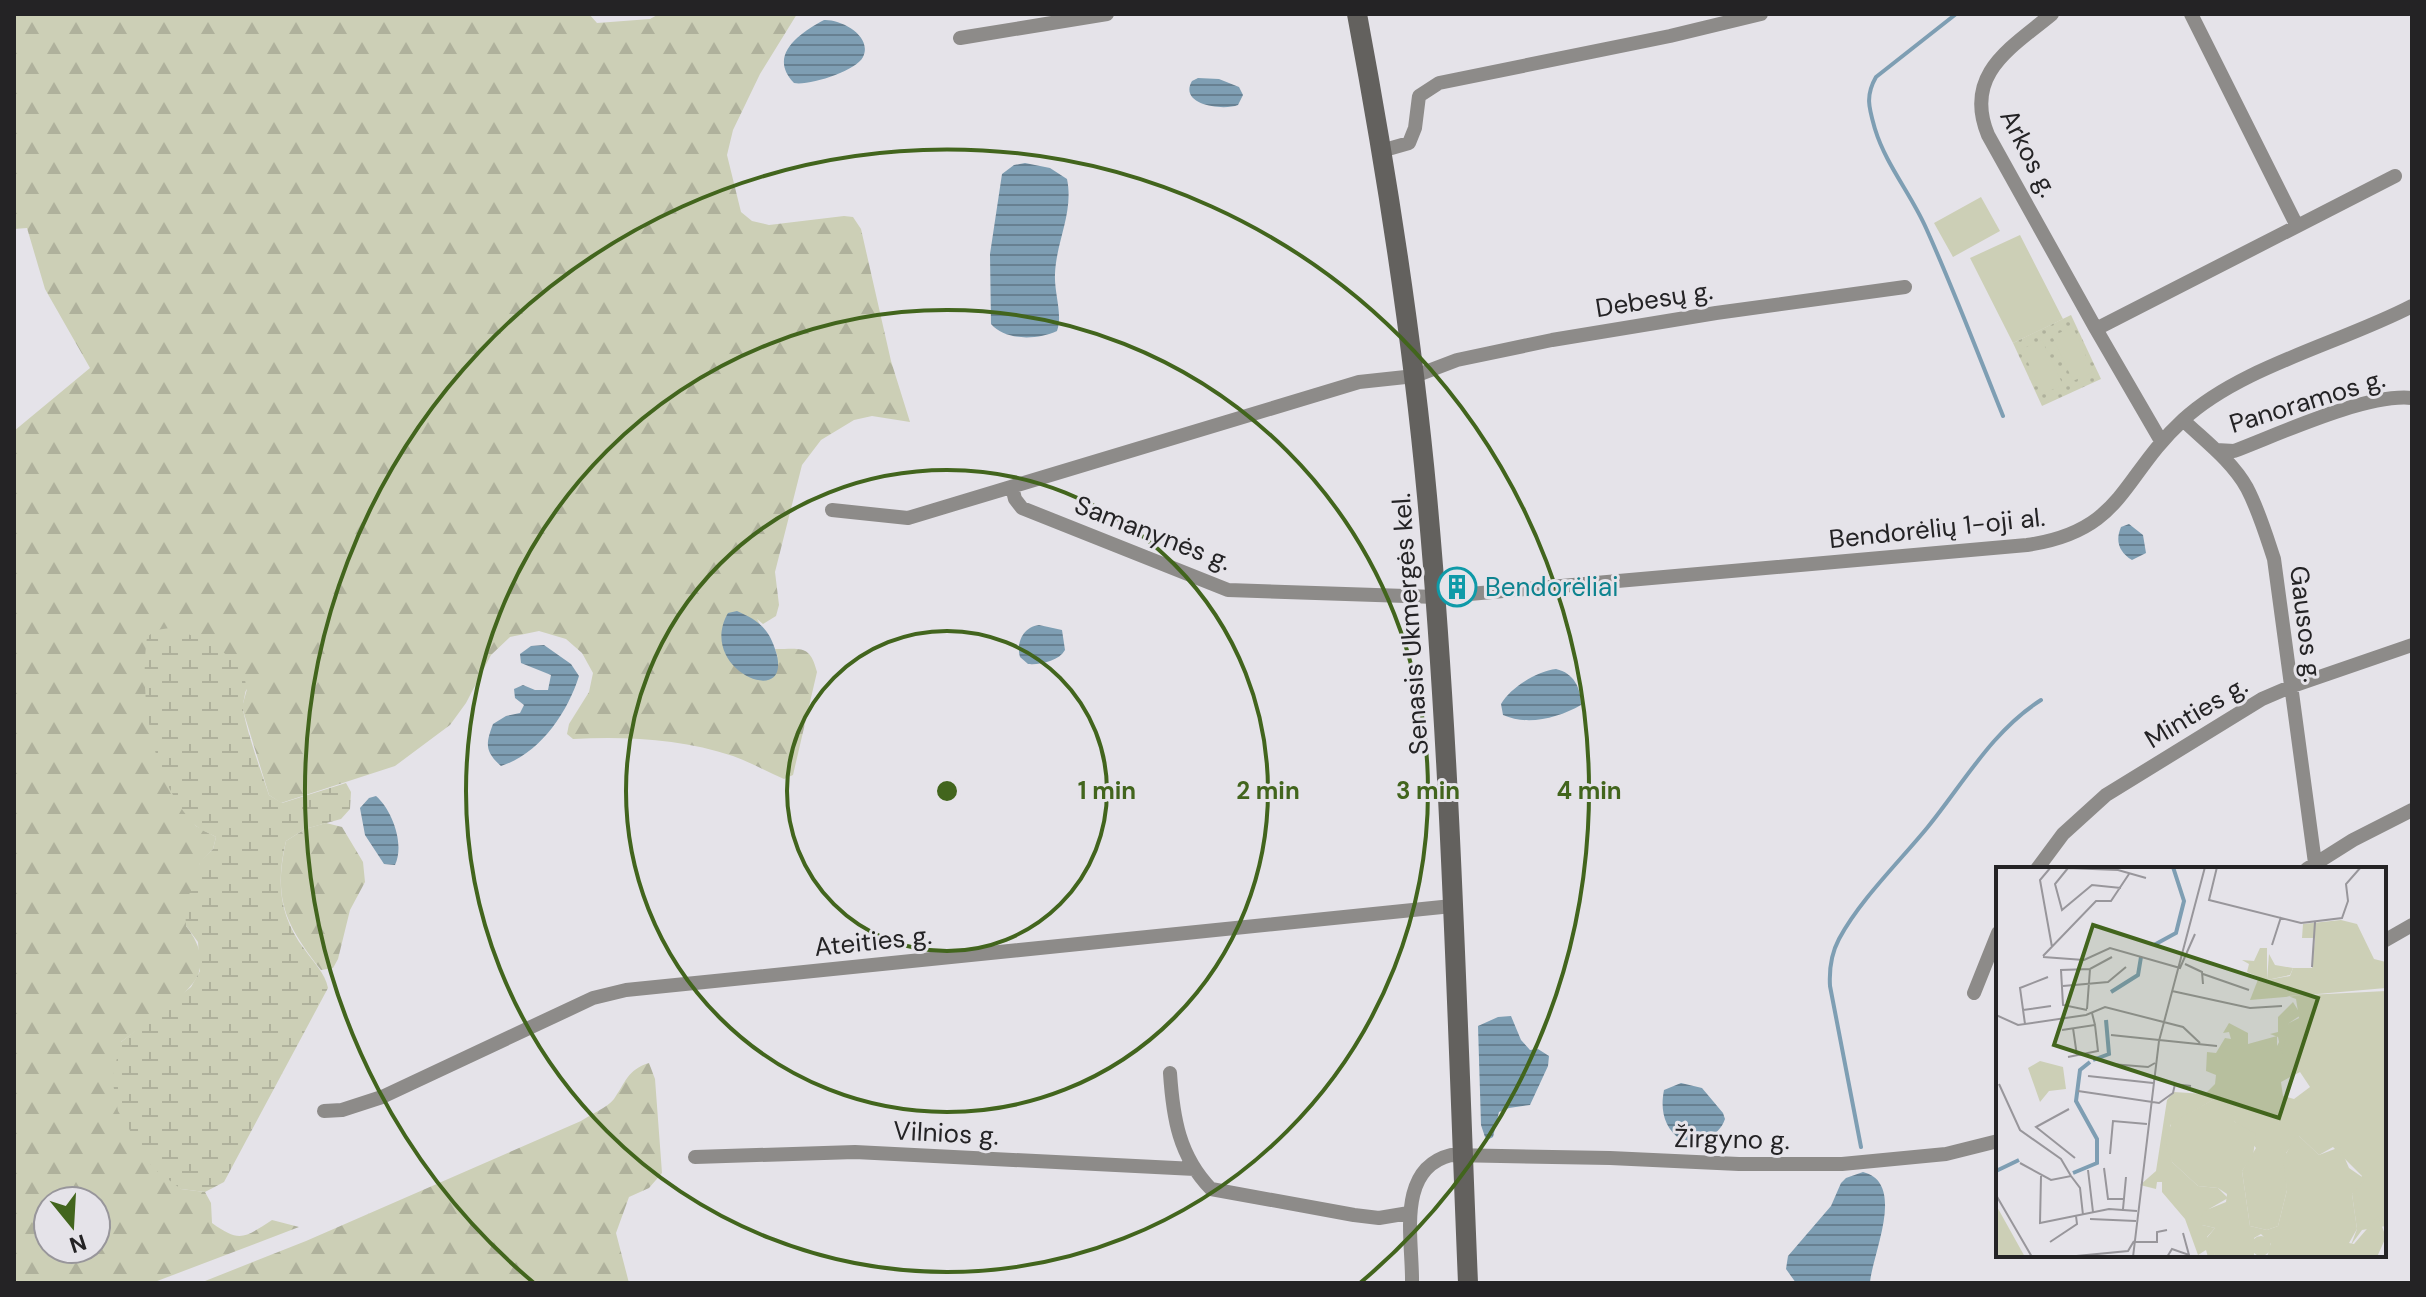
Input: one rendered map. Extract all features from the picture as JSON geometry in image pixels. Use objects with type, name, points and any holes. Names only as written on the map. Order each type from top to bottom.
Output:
[{"type":"main road","name":"Senasis Ukmergės kel.","points":[[1357,14],[1415,376],[1436,597],[1468,1283]]},
{"type":"street","points":[[960,38],[1107,14]]},
{"type":"street","points":[[1381,151],[1409,143],[1415,128],[1419,96],[1439,83],[1670,36],[1761,14]]},
{"type":"street","name":"Arkos g.","points":[[2052,14],[2001,57],[1988,73],[1983,85],[1980,111],[1988,135],[2161,441]]},
{"type":"street","points":[[2191,14],[2297,226]]},
{"type":"street","points":[[2096,329],[2395,176]]},
{"type":"street","name":"Debesų g.","points":[[1415,376],[1457,360],[1552,340],[1905,287]]},
{"type":"street","name":"Bendorėlių 1-oji al.","points":[[1436,597],[2050,542],[2070,536],[2103,516],[2141,471],[2161,441],[2199,406],[2229,387],[2412,306]]},
{"type":"street","name":"Samanynės g.","points":[[832,510],[908,518],[1359,382],[1415,376]]},
{"type":"street","name":"Panoramos g.","points":[[2216,450],[2234,451],[2371,401],[2397,396],[2412,398]]},
{"type":"street","name":"Gausos g.","points":[[2183,420],[2216,450],[2246,486],[2262,521],[2274,559],[2311,866]]},
{"type":"street","name":"Samanynės g.","points":[[1012,487],[1015,499],[1022,508],[1228,590],[1436,597]]},
{"type":"street","name":"Minties g.","points":[[2038,867],[2063,834],[2106,795],[2262,699],[2412,645]]},
{"type":"street","points":[[2311,866],[2412,810]]},
{"type":"street","name":"Ateities g.","points":[[324,1111],[342,1110],[382,1097],[593,998],[626,990],[1452,906]]},
{"type":"street","points":[[2386,940],[2412,925]]},
{"type":"street","points":[[1974,993],[1996,938]]},
{"type":"street","points":[[1170,1073],[1172,1099],[1184,1153],[1211,1189],[1354,1215],[1379,1218],[1409,1213],[1412,1283]]},
{"type":"street","name":"Žirgyno g.","points":[[1409,1213],[1418,1181],[1430,1165],[1451,1155],[1463,1158],[1610,1158],[1702,1164],[1842,1164],[1946,1154],[1996,1142]]},
{"type":"street","name":"Vilnios g.","points":[[695,1157],[855,1152],[1195,1169]]},
{"type":"green space","points":[[14,14],[589,14],[597,23],[650,19],[659,14],[797,14],[760,74],[733,130],[727,155],[741,212],[752,221],[769,225],[853,217],[861,229],[891,361],[910,422],[872,416],[854,420],[821,440],[802,465],[775,572],[779,605],[776,616],[763,624],[757,619],[778,658],[775,649],[803,650],[811,657],[817,672],[793,775],[784,779],[733,756],[674,742],[573,739],[567,734],[569,724],[589,692],[593,673],[582,653],[566,639],[539,631],[510,637],[491,655],[466,703],[450,725],[395,766],[281,803],[269,795],[242,707],[247,689],[174,794],[196,826],[216,837],[213,849],[200,863],[186,926],[198,947],[199,972],[195,981],[177,1000],[121,1042],[181,1189],[205,1192],[211,1203],[212,1223],[236,1236],[248,1234],[272,1220],[299,1227],[152,1283],[14,1283],[14,431],[90,368],[45,289],[27,228],[14,229]]},
{"type":"green space","points":[[1981,197],[2000,231],[1953,257],[1934,223]]},
{"type":"green space","points":[[2020,235],[2063,319],[2013,343],[1970,258]]},
{"type":"green space","points":[[2071,315],[2101,379],[2042,406],[2013,343]]},
{"type":"green space","points":[[2073,327],[2093,372],[2073,381],[2052,336]]},
{"type":"green space","points":[[2042,340],[2063,385],[2042,394],[2022,349]]},
{"type":"green space","points":[[170,628],[214,646],[241,670],[246,684],[243,710],[269,795],[282,803],[346,783],[351,792],[350,809],[341,819],[305,829],[286,841],[281,871],[282,898],[290,924],[322,973],[328,988],[224,1182],[205,1192],[181,1189],[153,1168],[118,1111],[112,1078],[121,1042],[191,987],[200,971],[198,942],[186,926],[185,907],[200,862],[213,849],[216,837],[195,825],[168,785],[158,761],[147,711],[147,637],[156,630]]},
{"type":"green space","points":[[326,823],[342,827],[363,862],[365,882],[350,910],[338,959],[333,968],[321,970],[291,925],[285,910],[281,880],[286,841],[305,829]]},
{"type":"green space","points":[[649,1063],[655,1079],[662,1173],[649,1188],[629,1197],[616,1233],[629,1283],[200,1283],[306,1241],[581,1121],[611,1102],[631,1073]]},
{"type":"water","points":[[824,20],[839,22],[854,30],[864,42],[863,57],[832,76],[794,83],[787,73],[785,54],[805,31]]},
{"type":"water","points":[[1198,78],[1219,79],[1239,87],[1243,95],[1238,105],[1223,107],[1196,101],[1189,89],[1192,81]]},
{"type":"water","points":[[1025,163],[1050,168],[1067,179],[1069,191],[1055,274],[1059,318],[1057,331],[1031,337],[1005,334],[991,324],[990,254],[1002,174],[1014,165]]},
{"type":"water","points":[[2129,524],[2143,535],[2146,553],[2132,560],[2121,550],[2118,541],[2121,527]]},
{"type":"water","points":[[737,611],[756,621],[769,635],[778,668],[772,678],[761,681],[747,676],[734,666],[725,652],[721,634],[728,613]]},
{"type":"water","points":[[1039,625],[1062,630],[1065,650],[1049,662],[1028,664],[1020,657],[1020,641],[1025,632]]},
{"type":"water","points":[[544,645],[571,664],[579,676],[567,704],[550,731],[528,752],[501,766],[489,751],[493,724],[506,716],[520,713],[524,705],[515,698],[514,689],[523,685],[535,690],[548,690],[551,675],[521,663],[520,654],[531,646]]},
{"type":"water","points":[[1556,669],[1568,674],[1575,682],[1581,705],[1543,719],[1522,720],[1503,715],[1501,704],[1517,686]]},
{"type":"water","points":[[376,796],[387,810],[398,838],[395,865],[384,864],[365,835],[360,808],[369,798]]},
{"type":"water","points":[[1511,1016],[1521,1040],[1530,1050],[1538,1049],[1549,1056],[1548,1066],[1530,1105],[1499,1112],[1493,1137],[1489,1139],[1485,1137],[1481,1125],[1478,1026],[1498,1017]]},
{"type":"water","points":[[1681,1083],[1702,1088],[1723,1113],[1725,1119],[1718,1131],[1701,1139],[1681,1140],[1671,1130],[1663,1111],[1664,1090]]},
{"type":"water","points":[[1863,1172],[1876,1179],[1883,1190],[1885,1204],[1870,1283],[1796,1283],[1786,1269],[1788,1256],[1831,1206],[1841,1183]]},
{"type":"waterway","points":[[1956,14],[1876,77],[1870,90],[1870,108],[1880,142],[1926,228],[2003,416]]},
{"type":"waterway","points":[[1861,1147],[1830,986],[1831,962],[1836,945],[1869,896],[1927,828],[1979,759],[2008,727],[2041,700]]},
{"type":"place","name":"Bendorėliai","points":[[1457,587]]}]
